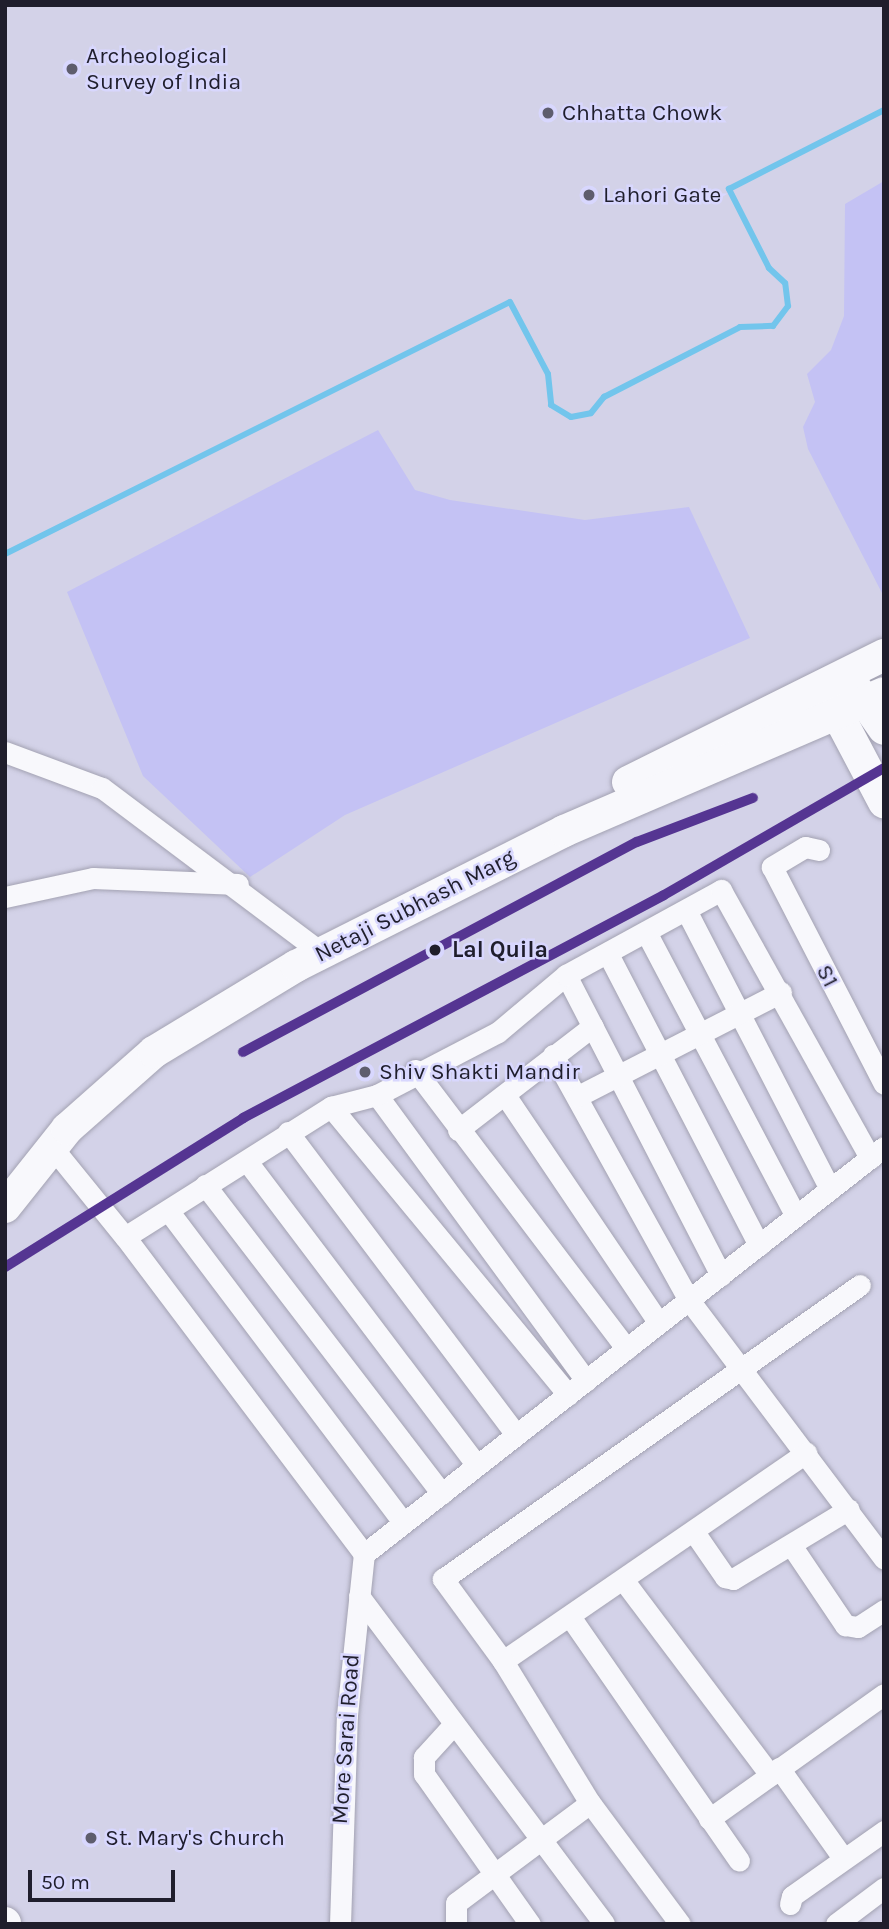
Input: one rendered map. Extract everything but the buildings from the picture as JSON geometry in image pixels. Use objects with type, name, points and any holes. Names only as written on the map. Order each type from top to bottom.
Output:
[{"type":"main road","name":"Netaji Subhash Marg","points":[[5,1171],[74,1101],[143,1046],[311,945],[840,674],[884,655]]},
{"type":"main road","points":[[884,729],[876,696],[840,674],[836,713],[884,802]]},
{"type":"main road","name":"Netaji Subhash Marg","points":[[5,1207],[52,1147],[154,1052],[296,966],[564,831],[876,696]]},
{"type":"street","points":[[5,752],[102,788],[238,884],[311,945]]},
{"type":"street","name":"S1","points":[[819,850],[805,848],[772,867],[884,1084]]},
{"type":"street","points":[[5,897],[93,878],[238,884]]},
{"type":"street","points":[[52,1147],[125,1237],[364,1555],[877,1153],[721,890],[687,912],[566,975],[498,1032],[415,1070],[377,1094],[331,1107],[288,1132],[249,1164],[205,1185],[170,1213],[125,1237]]},
{"type":"street","points":[[687,912],[830,1189]]},
{"type":"street","points":[[646,932],[796,1216]]},
{"type":"street","points":[[608,954],[759,1245]]},
{"type":"street","points":[[566,975],[721,1275]]},
{"type":"street","points":[[578,1096],[781,992]]},
{"type":"street","points":[[458,1130],[593,1026]]},
{"type":"street","points":[[553,1055],[689,1300],[849,1509],[884,1559]]},
{"type":"street","points":[[415,1070],[627,1349]]},
{"type":"street","points":[[377,1094],[586,1381]]},
{"type":"street","points":[[505,1095],[659,1323]]},
{"type":"street","points":[[331,1107],[568,1395]]},
{"type":"street","points":[[288,1132],[516,1435]]},
{"type":"street","points":[[249,1164],[477,1466]]},
{"type":"street","points":[[205,1185],[442,1494]]},
{"type":"street","points":[[170,1213],[404,1523]]},
{"type":"street","points":[[680,1924],[590,1803],[503,1661],[443,1579],[860,1285]]},
{"type":"street","points":[[503,1661],[571,1618],[806,1453]]},
{"type":"street","points":[[694,1532],[729,1579],[849,1509]]},
{"type":"street","points":[[791,1545],[845,1625],[858,1627],[884,1610]]},
{"type":"street","name":"More Sarai Road","points":[[340,1924],[346,1714],[364,1555]]},
{"type":"street","points":[[624,1581],[843,1858]]},
{"type":"street","points":[[359,1596],[604,1924]]},
{"type":"street","points":[[571,1618],[739,1861]]},
{"type":"street","points":[[709,1819],[884,1694]]},
{"type":"street","points":[[454,1724],[424,1757],[424,1774],[530,1924]]},
{"type":"street","points":[[456,1924],[456,1903],[542,1844],[590,1803]]},
{"type":"street","points":[[790,1904],[843,1858],[884,1831]]},
{"type":"street","points":[[836,1924],[884,1888]]},
{"type":"shaded area","points":[[884,181],[884,597],[808,449],[803,427],[815,402],[807,374],[831,350],[844,316],[845,204]]},
{"type":"shaded area","points":[[378,430],[415,490],[450,500],[585,520],[689,507],[750,638],[345,815],[250,877],[143,776],[67,592]]},
{"type":"waterway","points":[[5,554],[510,302],[548,374],[551,405],[571,417],[591,413],[604,397],[740,327],[773,326],[788,306],[785,283],[769,268],[729,189],[884,110]]},
{"type":"transit line","points":[[5,1267],[243,1118],[664,895],[884,768]]},
{"type":"transit line","points":[[243,1052],[637,842],[753,798]]},
{"type":"place","name":"Archeological Survey of India","points":[[72,69]]},
{"type":"place","name":"Chhatta Chowk","points":[[548,113]]},
{"type":"place","name":"Lahori Gate","points":[[589,195]]},
{"type":"place","name":"Lal Quila","points":[[435,950]]},
{"type":"place","name":"Shiv Shakti Mandir","points":[[365,1072]]},
{"type":"place","name":"St. Mary's Church","points":[[91,1838]]}]
